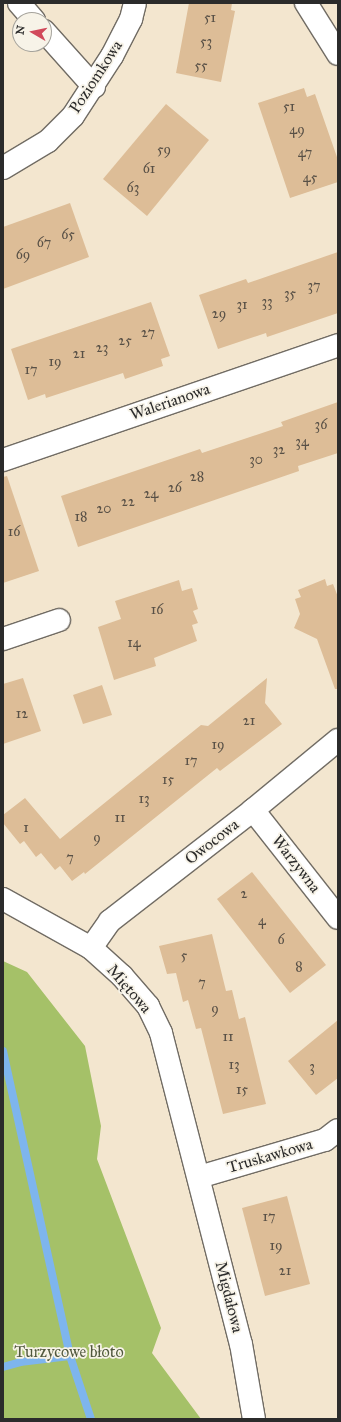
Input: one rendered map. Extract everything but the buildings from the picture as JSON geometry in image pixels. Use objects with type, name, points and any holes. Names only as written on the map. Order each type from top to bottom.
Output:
[{"type":"street","points":[[19,3],[27,12]]},
{"type":"street","name":"Poziomkowa","points":[[3,168],[48,141],[73,116],[94,87],[131,19],[135,3]]},
{"type":"street","points":[[306,3],[338,54]]},
{"type":"street","points":[[52,40],[94,87]]},
{"type":"street","name":"Walerianowa","points":[[3,460],[338,344]]},
{"type":"street","points":[[3,639],[59,620]]},
{"type":"street","name":"Owocowa","points":[[91,948],[110,921],[253,810],[338,740]]},
{"type":"street","name":"Warzywna","points":[[253,810],[338,918]]},
{"type":"street","name":"Miętowa","points":[[3,899],[91,948],[122,976],[148,1006],[162,1033],[199,1177]]},
{"type":"street","name":"Truskawkowa","points":[[199,1177],[325,1140],[338,1130]]},
{"type":"street","name":"Migdałowa","points":[[199,1177],[241,1344],[254,1419]]},
{"type":"green space","name":"Turzycowe błoto","points":[[3,961],[27,972],[85,1046],[101,1126],[97,1159],[161,1328],[152,1353],[201,1419],[3,1419]]},
{"type":"waterway","points":[[3,1051],[70,1356],[91,1419]]},
{"type":"waterway","points":[[3,1367],[20,1362],[70,1356]]}]
